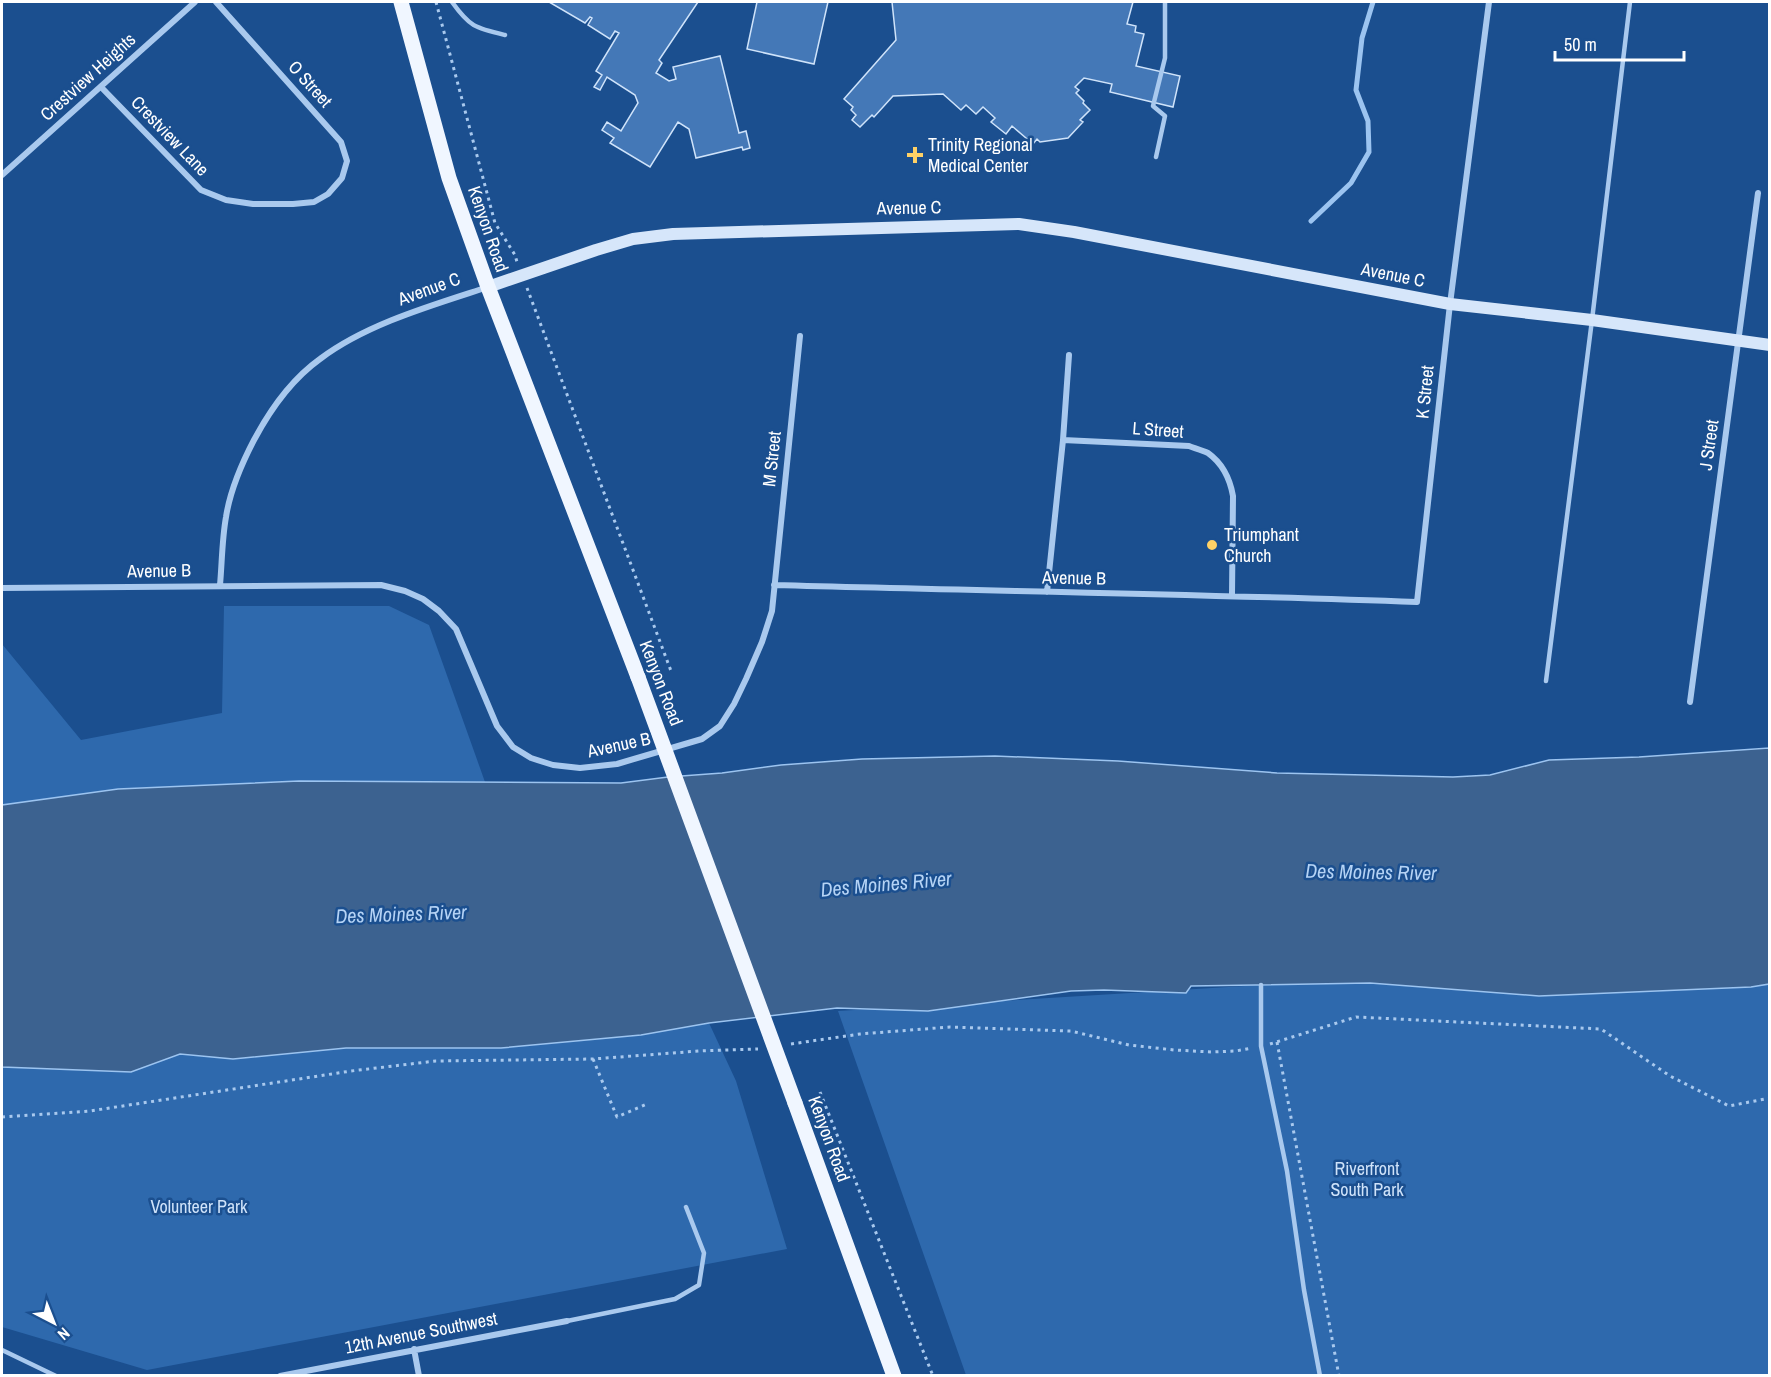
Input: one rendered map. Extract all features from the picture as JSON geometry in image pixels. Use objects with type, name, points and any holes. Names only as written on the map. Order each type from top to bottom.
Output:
[{"type":"main road","name":"Kenyon Road","points":[[401,2],[449,178],[488,287],[638,677],[894,1376]]},
{"type":"street","name":"Crestview Heights","points":[[2,175],[195,2]]},
{"type":"street","name":"O Street","points":[[216,2],[341,142],[347,161],[342,178],[328,194]]},
{"type":"street","name":"K Street","points":[[1232,595],[1417,602],[1450,304],[1489,2]]},
{"type":"street","name":"Crestview Lane","points":[[101,87],[201,190],[226,200],[253,204],[314,202],[328,194]]},
{"type":"street","name":"J Street","points":[[1690,702],[1758,193]]},
{"type":"street","name":"Avenue C","points":[[220,585],[226,517],[246,456],[263,423],[288,389],[319,359],[356,336],[421,309],[633,239],[673,234],[1019,224],[1074,232],[1450,304],[1592,320],[1770,345]]},
{"type":"street","name":"M Street","points":[[774,585],[800,336]]},
{"type":"street","points":[[1047,592],[1063,440],[1069,355]]},
{"type":"street","name":"L Street","points":[[1063,440],[1188,446],[1207,453],[1230,480],[1233,495],[1232,595]]},
{"type":"street","name":"Avenue B","points":[[2,588],[381,585],[405,591],[423,599],[439,611],[456,629],[497,726],[513,747],[531,758],[553,765],[580,768],[617,764],[702,739],[720,726],[734,704],[762,642],[772,611],[774,585],[1232,595]]},
{"type":"street","name":"12th Avenue Southwest","points":[[280,1376],[567,1321]]},
{"type":"street","points":[[414,1349],[419,1376]]},
{"type":"lane","points":[[452,2],[461,14],[477,28],[505,35]]},
{"type":"lane","points":[[1156,158],[1165,116],[1153,106],[1165,58],[1165,2]]},
{"type":"lane","points":[[1546,681],[1630,2]]},
{"type":"lane","points":[[1261,985],[1261,1046],[1287,1171],[1304,1290],[1320,1376]]},
{"type":"lane","points":[[567,1321],[675,1299],[699,1285],[704,1253],[686,1207]]},
{"type":"lane","points":[[2,1350],[56,1376]]},
{"type":"path","points":[[436,2],[495,224],[515,255],[671,671]]},
{"type":"path","points":[[783,1046],[860,1034],[950,1027],[1071,1031],[1129,1045],[1174,1050],[1236,1051],[1277,1042],[1356,1017],[1601,1029],[1670,1076],[1730,1106],[1770,1098]]},
{"type":"path","points":[[1277,1042],[1339,1376]]},
{"type":"path","points":[[2,1117],[90,1111],[351,1071],[436,1061],[593,1059],[761,1049]]},
{"type":"path","points":[[593,1059],[617,1117],[647,1104]]},
{"type":"path","points":[[820,1092],[933,1376]]},
{"type":"green space","points":[[224,606],[389,606],[429,625],[485,782],[299,781],[118,789],[2,805],[2,644],[81,740],[222,713]]},
{"type":"green space","name":"Riverfront South Park","points":[[1769,960],[1769,1375],[966,1375],[838,1011],[1261,985],[1370,983]]},
{"type":"green space","name":"Volunteer Park","points":[[709,1023],[736,1081],[787,1249],[147,1370],[2,1327],[2,1067],[130,1072],[180,1054],[233,1059],[346,1048],[501,1048],[641,1035]]},
{"type":"water","name":"Des Moines River","points":[[1769,748],[1769,984],[1751,987],[1539,996],[1370,983],[1191,986],[1186,993],[1071,991],[928,1011],[837,1008],[709,1023],[641,1035],[501,1048],[346,1048],[233,1059],[180,1054],[131,1072],[2,1067],[2,805],[118,789],[299,781],[621,783],[781,765],[862,759],[995,756],[1118,761],[1277,773],[1453,777],[1490,775],[1549,760],[1639,757]]},
{"type":"building","points":[[549,2],[698,2],[659,60],[662,63],[656,73],[669,81],[676,79],[673,67],[720,56],[739,133],[746,131],[750,148],[743,150],[742,147],[696,158],[689,129],[678,122],[650,167],[610,143],[614,138],[602,130],[607,122],[621,131],[638,103],[635,95],[607,77],[600,90],[594,87],[602,75],[596,71],[619,33],[615,31],[610,39],[588,25],[592,18],[590,17],[585,23]]},
{"type":"building","points":[[757,2],[828,2],[814,64],[747,49]]},
{"type":"building","points":[[892,2],[1133,2],[1127,24],[1136,26],[1135,32],[1144,34],[1136,66],[1180,76],[1173,107],[1110,92],[1112,84],[1084,78],[1075,87],[1079,90],[1076,93],[1090,110],[1080,120],[1083,122],[1068,138],[1040,142],[1037,139],[1033,144],[1012,126],[1006,134],[991,122],[995,118],[983,107],[976,114],[966,105],[961,110],[943,94],[893,96],[874,117],[872,115],[860,127],[852,120],[856,115],[851,110],[853,107],[844,99],[896,40]]},
{"type":"waterway","points":[[1311,221],[1351,183],[1369,152],[1368,121],[1356,90],[1362,38],[1373,2]]},
{"type":"place","name":"Trinity Regional Medical Center","points":[[915,155]]},
{"type":"place","name":"Triumphant Church","points":[[1212,545]]}]
